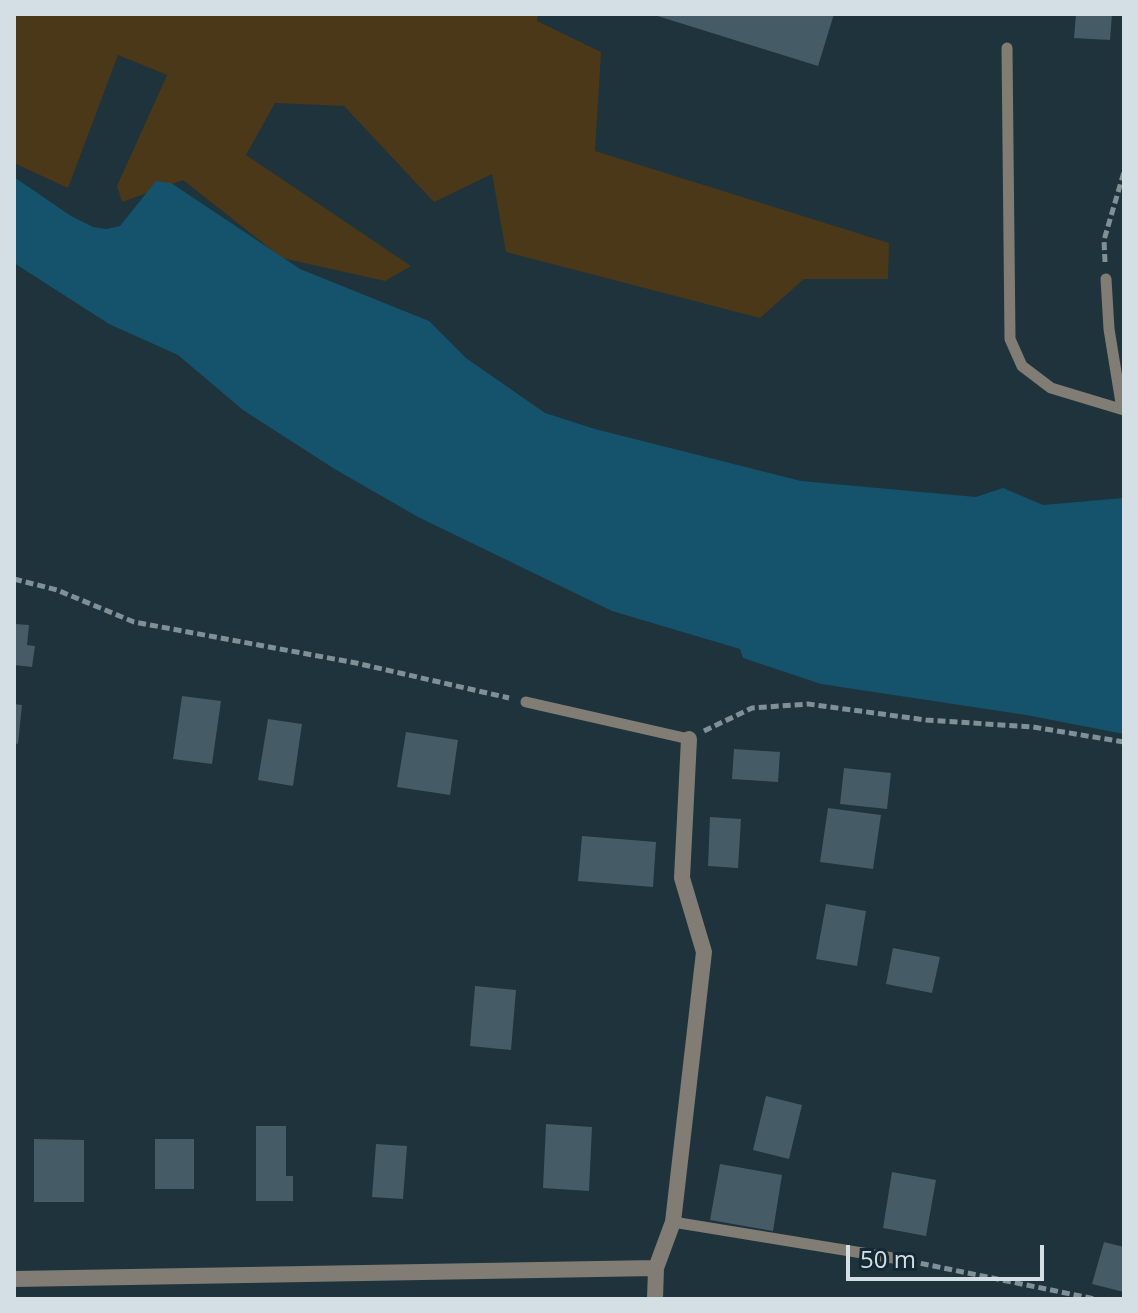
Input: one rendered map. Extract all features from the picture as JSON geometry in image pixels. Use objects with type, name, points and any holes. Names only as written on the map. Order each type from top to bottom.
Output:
[{"type":"street","points":[[655,1299],[656,1268],[673,1222],[704,952],[682,878],[689,739]]},
{"type":"street","points":[[14,1279],[656,1268]]},
{"type":"lane","points":[[1007,48],[1010,339],[1022,366],[1051,388],[1123,410],[1109,329],[1106,279]]},
{"type":"lane","points":[[526,702],[689,739]]},
{"type":"lane","points":[[673,1222],[893,1258]]},
{"type":"path","points":[[1106,279],[1104,240],[1124,172]]},
{"type":"path","points":[[14,579],[57,590],[134,622],[356,663],[526,702]]},
{"type":"path","points":[[689,739],[752,708],[808,704],[926,720],[1033,727],[1124,742]]},
{"type":"path","points":[[893,1258],[1095,1299]]},
{"type":"shaded area","points":[[14,14],[538,14],[537,21],[601,52],[595,151],[889,243],[888,279],[804,279],[760,318],[506,252],[492,174],[434,202],[344,106],[275,103],[246,155],[411,266],[385,281],[282,258],[183,180],[122,202],[117,186],[167,75],[118,55],[68,188],[14,163]]},
{"type":"water","points":[[14,177],[71,216],[93,227],[106,229],[120,226],[156,181],[171,183],[300,269],[429,321],[466,358],[545,413],[595,429],[801,481],[976,497],[1003,488],[1043,505],[1124,498],[1124,734],[1026,715],[821,684],[743,658],[740,649],[612,611],[418,517],[333,468],[243,410],[178,355],[109,324],[14,263]]},
{"type":"building","points":[[651,14],[834,14],[818,66]]},
{"type":"building","points":[[1076,14],[1112,14],[1110,40],[1074,38]]},
{"type":"building","points":[[14,624],[29,625],[27,645],[35,646],[32,667],[14,665]]},
{"type":"building","points":[[182,696],[221,701],[212,764],[173,759]]},
{"type":"building","points":[[14,704],[22,705],[18,744],[14,743]]},
{"type":"building","points":[[268,719],[302,724],[293,786],[258,780]]},
{"type":"building","points":[[406,732],[458,740],[450,795],[397,787]]},
{"type":"building","points":[[734,749],[780,752],[778,782],[732,779]]},
{"type":"building","points":[[844,768],[891,773],[887,809],[840,804]]},
{"type":"building","points":[[828,808],[881,815],[873,869],[820,862]]},
{"type":"building","points":[[710,817],[741,819],[738,868],[708,866]]},
{"type":"building","points":[[582,836],[656,842],[653,887],[578,881]]},
{"type":"building","points":[[826,904],[866,911],[857,966],[816,959]]},
{"type":"building","points":[[893,948],[940,957],[932,993],[886,984]]},
{"type":"building","points":[[475,986],[516,990],[511,1050],[470,1046]]},
{"type":"building","points":[[766,1096],[802,1105],[789,1159],[753,1150]]},
{"type":"building","points":[[546,1124],[592,1127],[589,1191],[543,1188]]},
{"type":"building","points":[[256,1126],[286,1126],[286,1176],[293,1176],[293,1201],[256,1201]]},
{"type":"building","points":[[34,1139],[84,1140],[84,1202],[34,1202]]},
{"type":"building","points":[[155,1139],[194,1139],[194,1189],[155,1189]]},
{"type":"building","points":[[376,1144],[407,1146],[403,1199],[372,1197]]},
{"type":"building","points":[[720,1164],[782,1175],[773,1231],[710,1220]]},
{"type":"building","points":[[892,1172],[936,1180],[926,1236],[883,1228]]},
{"type":"building","points":[[1104,1242],[1124,1247],[1124,1292],[1092,1284]]}]
